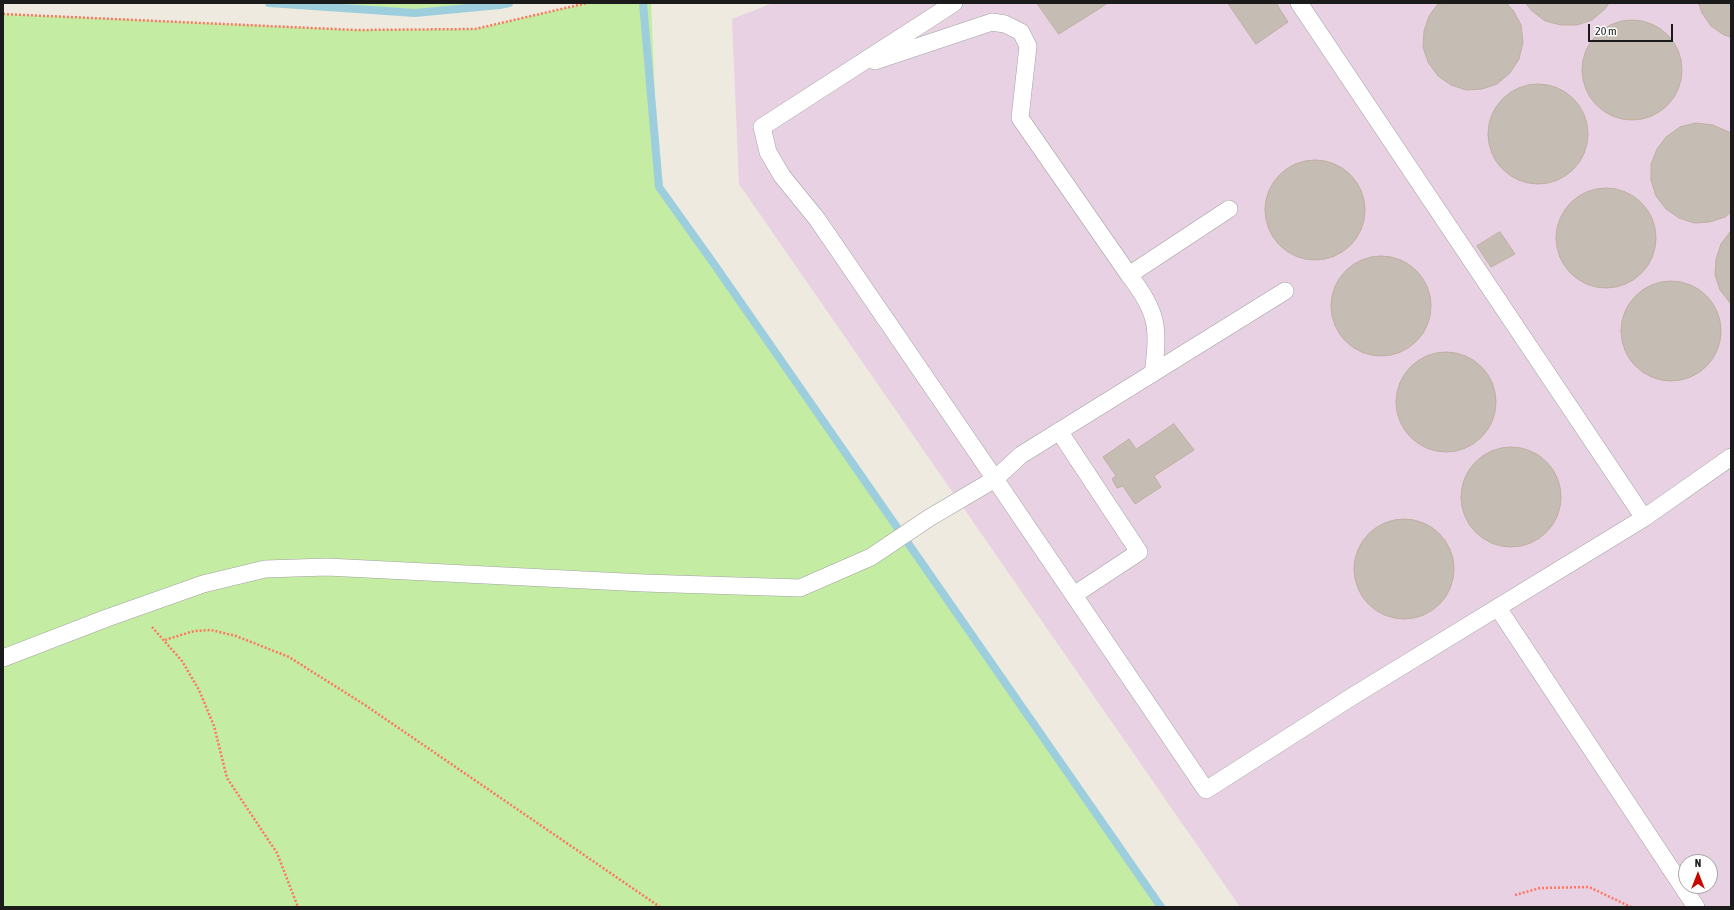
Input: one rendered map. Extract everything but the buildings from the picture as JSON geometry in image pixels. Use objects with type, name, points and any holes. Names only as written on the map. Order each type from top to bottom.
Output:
[{"type":"lane","points":[[954,3],[762,126],[768,152],[782,176],[817,219],[996,479],[1206,790],[1353,696],[1644,518],[1731,457]]},
{"type":"lane","points":[[1298,3],[1644,518]]},
{"type":"lane","points":[[851,70],[992,22],[1005,24],[1021,32],[1028,46],[1020,118],[1145,296],[1155,320],[1158,345],[1153,373]]},
{"type":"lane","points":[[1129,275],[1228,209]]},
{"type":"lane","points":[[3,658],[203,584],[273,568],[327,567],[644,583],[800,588],[871,557],[919,525],[996,479],[1021,455],[1285,291]]},
{"type":"lane","points":[[1059,431],[1139,552],[1074,595]]},
{"type":"lane","points":[[1498,608],[1696,907]]},
{"type":"path","points":[[3,14],[356,30],[475,29],[587,3]]},
{"type":"path","points":[[132,609],[165,640],[182,661],[199,690],[214,726],[227,778],[277,853],[298,907]]},
{"type":"path","points":[[165,640],[194,631],[211,630],[236,636],[289,657],[365,705],[660,907]]},
{"type":"path","points":[[1515,895],[1540,888],[1589,887],[1631,907]]},
{"type":"shaded area","points":[[773,3],[1731,3],[1731,907],[1240,907],[739,184],[732,19]]},
{"type":"green space","points":[[269,3],[509,3],[415,13]]},
{"type":"green space","points":[[587,3],[651,3],[659,187],[1161,907],[3,907],[3,14],[356,30],[475,29]]},
{"type":"waterway","points":[[269,3],[415,13],[509,3]]},
{"type":"waterway","points":[[643,3],[659,187],[1161,907]]}]
